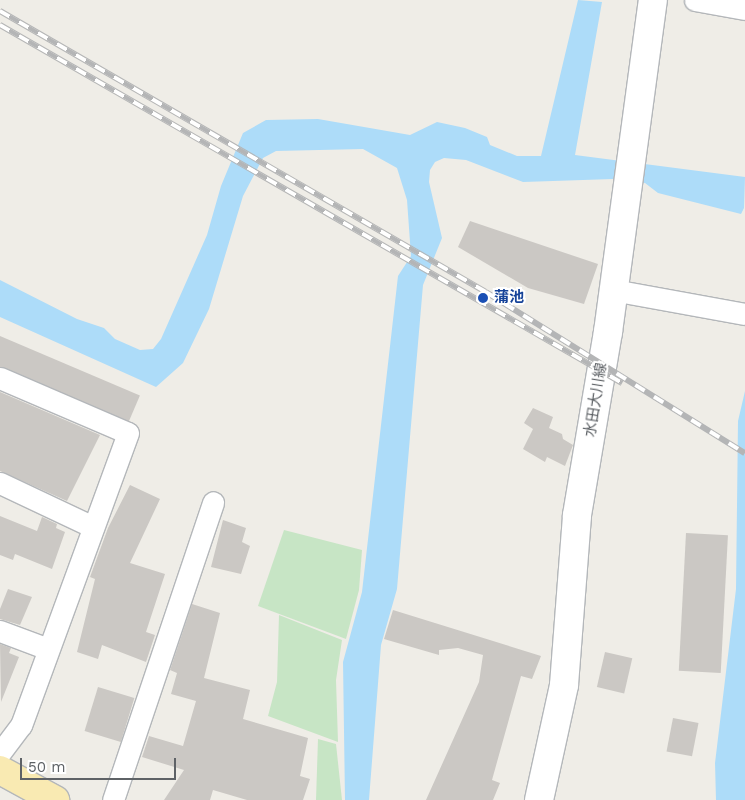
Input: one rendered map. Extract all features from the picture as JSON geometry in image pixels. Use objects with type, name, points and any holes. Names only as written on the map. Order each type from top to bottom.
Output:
[{"type":"main road","name":"水田大川線","points":[[539,800],[564,685],[578,515],[613,290],[653,0]]},
{"type":"main road","points":[[0,770],[55,800]]},
{"type":"street","points":[[695,0],[745,9]]},
{"type":"street","points":[[613,290],[744,314]]},
{"type":"street","points":[[0,378],[128,433],[21,724],[0,753]]},
{"type":"street","points":[[0,483],[93,527]]},
{"type":"street","points":[[113,800],[213,502]]},
{"type":"street","points":[[0,631],[48,649]]},
{"type":"green space","points":[[284,530],[362,550],[359,590],[346,639],[258,606]]},
{"type":"green space","points":[[279,615],[342,640],[336,680],[338,742],[268,716],[277,682]]},
{"type":"green space","points":[[318,739],[336,744],[342,800],[316,800]]},
{"type":"water","points":[[578,0],[602,2],[575,155],[745,177],[744,208],[741,214],[658,193],[645,183],[613,179],[523,182],[466,160],[444,158],[435,162],[430,170],[429,182],[442,238],[423,285],[397,589],[381,645],[369,800],[345,800],[343,662],[362,592],[398,276],[411,256],[407,200],[397,168],[363,149],[276,151],[263,158],[243,196],[209,309],[183,363],[156,387],[0,317],[0,280],[77,319],[104,328],[115,339],[140,350],[153,349],[161,339],[207,235],[221,186],[243,133],[266,120],[318,119],[410,135],[437,122],[465,128],[487,137],[490,145],[517,156],[541,156]]},
{"type":"water","points":[[745,391],[745,800],[716,800],[715,763],[736,589],[738,421]]},
{"type":"building","points":[[470,221],[598,264],[584,304],[528,288],[458,247]]},
{"type":"building","points":[[0,336],[140,395],[128,423],[0,369]]},
{"type":"building","points":[[0,392],[100,435],[67,501],[0,471]]},
{"type":"building","points":[[533,408],[553,417],[549,428],[562,434],[563,439],[573,445],[565,466],[547,457],[545,462],[523,449],[533,429],[524,423]]},
{"type":"building","points":[[130,485],[160,499],[130,563],[165,574],[146,632],[155,635],[146,662],[102,645],[98,659],[77,652],[95,579],[90,577],[108,528]]},
{"type":"building","points":[[0,516],[37,531],[42,517],[57,524],[56,528],[65,532],[52,569],[15,554],[13,560],[0,555]]},
{"type":"building","points":[[223,520],[246,528],[242,542],[250,546],[241,574],[211,567]]},
{"type":"building","points":[[686,533],[728,535],[721,673],[679,671]]},
{"type":"building","points":[[8,589],[32,597],[20,625],[0,619],[0,609]]},
{"type":"building","points":[[192,604],[220,613],[204,678],[250,690],[243,719],[308,738],[300,776],[310,779],[303,800],[247,800],[213,790],[210,800],[164,800],[184,770],[142,757],[149,736],[183,746],[196,701],[171,694],[177,673],[170,670]]},
{"type":"building","points":[[393,610],[541,656],[532,679],[521,676],[492,780],[500,783],[493,800],[426,800],[479,682],[483,655],[458,648],[439,650],[439,655],[384,639]]},
{"type":"building","points":[[0,644],[11,648],[9,653],[19,657],[1,702]]},
{"type":"building","points":[[605,652],[632,658],[624,693],[597,687]]},
{"type":"building","points":[[98,687],[134,698],[121,742],[85,731]]},
{"type":"building","points":[[673,718],[699,723],[692,756],[667,751]]},
{"type":"railway","points":[[0,11],[486,292],[745,453]]},
{"type":"railway","points":[[0,25],[622,383]]},
{"type":"place","name":"蒲池","points":[[483,298]]}]
